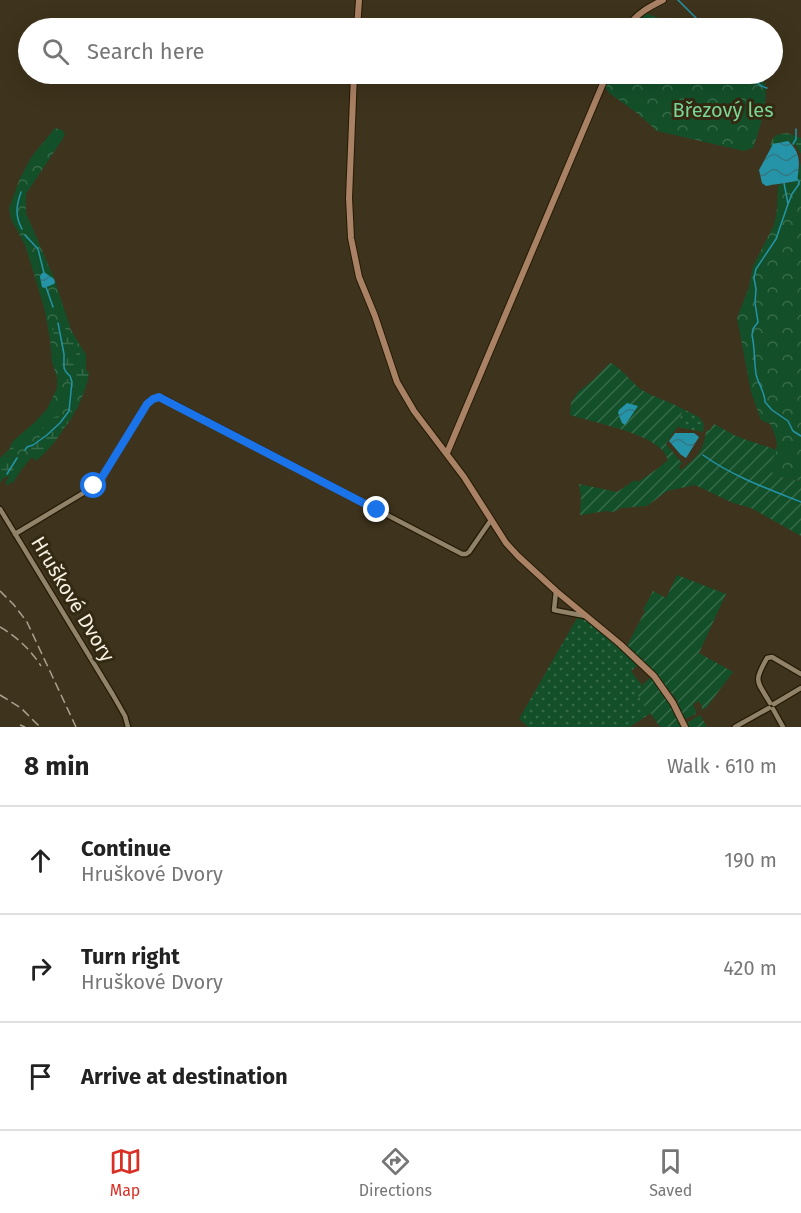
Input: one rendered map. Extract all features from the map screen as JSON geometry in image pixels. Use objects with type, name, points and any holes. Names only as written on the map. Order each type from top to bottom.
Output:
[{"type":"street","points":[[358,18],[359,0]]},
{"type":"street","points":[[635,18],[663,0]]},
{"type":"street","points":[[354,84],[349,198],[351,238],[360,277],[397,382],[414,411],[464,477],[506,543],[556,591],[588,616],[654,676],[673,703],[685,727]]},
{"type":"street","points":[[447,453],[603,84]]},
{"type":"street","name":"Hruškové Dvory","points":[[128,727],[125,716],[113,694],[15,534],[99,482],[149,401],[156,397],[163,398],[462,554],[469,552],[491,520]]},
{"type":"street","points":[[0,509],[15,534]]},
{"type":"street","points":[[556,591],[554,610],[588,616]]},
{"type":"street","points":[[783,727],[757,679],[767,658],[772,657],[801,674]]},
{"type":"street","points":[[735,727],[801,688]]},
{"type":"green space","points":[[648,14],[659,18],[639,18]]},
{"type":"green space","name":"Březový les","points":[[765,84],[766,99],[753,148],[744,151],[657,131],[609,93],[604,85]]},
{"type":"green space","points":[[55,128],[62,130],[65,134],[26,194],[26,213],[54,278],[71,330],[86,355],[86,387],[78,407],[65,427],[32,457],[8,485],[5,484],[9,476],[2,479],[1,483],[0,472],[8,458],[13,441],[47,409],[57,388],[44,307],[25,245],[11,219],[9,209],[20,178],[32,156]]},
{"type":"green space","points":[[787,133],[801,138],[801,154],[796,146],[788,141],[769,149],[772,140],[776,135]]},
{"type":"green space","points":[[801,162],[801,481],[786,479],[766,470],[777,448],[777,443],[770,424],[761,420],[751,392],[737,318],[749,287],[753,266],[774,225],[778,185],[796,181]]},
{"type":"green space","points":[[64,327],[89,373],[87,384],[75,381],[64,382],[59,340],[52,328]]},
{"type":"green space","points":[[610,363],[621,370],[639,388],[683,409],[677,427],[666,444],[682,463],[679,467],[681,470],[698,454],[706,431],[710,430],[714,424],[738,437],[777,450],[767,470],[786,479],[801,481],[801,536],[751,508],[733,503],[695,485],[667,491],[647,506],[580,515],[579,484],[617,492],[635,480],[638,482],[668,460],[661,449],[641,437],[570,415],[571,402],[578,392]]},
{"type":"green space","points":[[683,409],[699,417],[704,424],[703,432],[677,427]]},
{"type":"green space","points":[[74,412],[56,441],[36,461],[27,451],[18,447],[7,456],[20,472],[12,484],[11,476],[7,471],[2,470],[0,474],[0,458],[15,444],[32,443],[43,436],[45,423],[52,418]]},
{"type":"green space","points":[[677,575],[726,594],[699,653],[733,672],[706,708],[702,710],[699,701],[693,704],[696,714],[685,719],[678,702],[654,671],[627,646],[653,591],[666,598]]},
{"type":"green space","points":[[577,618],[587,620],[639,664],[631,671],[644,688],[637,694],[651,713],[630,727],[528,727],[519,719]]},
{"type":"green space","points":[[651,677],[670,703],[681,727],[660,727],[637,694],[644,688],[642,685]]},
{"type":"green space","points":[[700,715],[707,727],[689,727],[687,723]]},
{"type":"water","points":[[788,141],[798,158],[797,181],[766,186],[762,183],[759,170],[773,144]]},
{"type":"water","points":[[44,272],[55,282],[44,288],[40,277]]},
{"type":"water","points":[[627,403],[638,406],[625,425],[618,413]]},
{"type":"water","points":[[675,433],[694,433],[699,437],[686,458],[669,441]]},
{"type":"waterway","points":[[678,0],[696,18]]},
{"type":"waterway","points":[[758,84],[767,88]]},
{"type":"waterway","points":[[793,144],[796,139],[796,129]]},
{"type":"waterway","points":[[788,204],[799,184],[797,179]]},
{"type":"waterway","points":[[784,183],[788,204],[776,239],[756,269],[754,278],[758,322],[752,335],[756,374],[765,402],[788,421],[793,431],[801,436]]},
{"type":"waterway","points":[[21,192],[17,211],[22,229]]},
{"type":"waterway","points":[[25,235],[38,249],[44,273]]},
{"type":"waterway","points":[[46,287],[53,307]]},
{"type":"waterway","points":[[25,450],[47,435],[69,411],[72,382],[64,368],[64,354],[58,323]]},
{"type":"waterway","points":[[703,455],[738,476],[801,502]]},
{"type":"waterway","points":[[7,474],[17,458]]},
{"type":"railway","points":[[0,591],[27,622],[76,727]]},
{"type":"railway","points":[[0,627],[23,644],[41,666]]},
{"type":"railway","points":[[0,695],[21,708],[40,727]]},
{"type":"railway","points":[[20,725],[25,727]]},
{"type":"route","points":[[94,486],[99,482],[149,401],[159,397],[377,510]]}]
